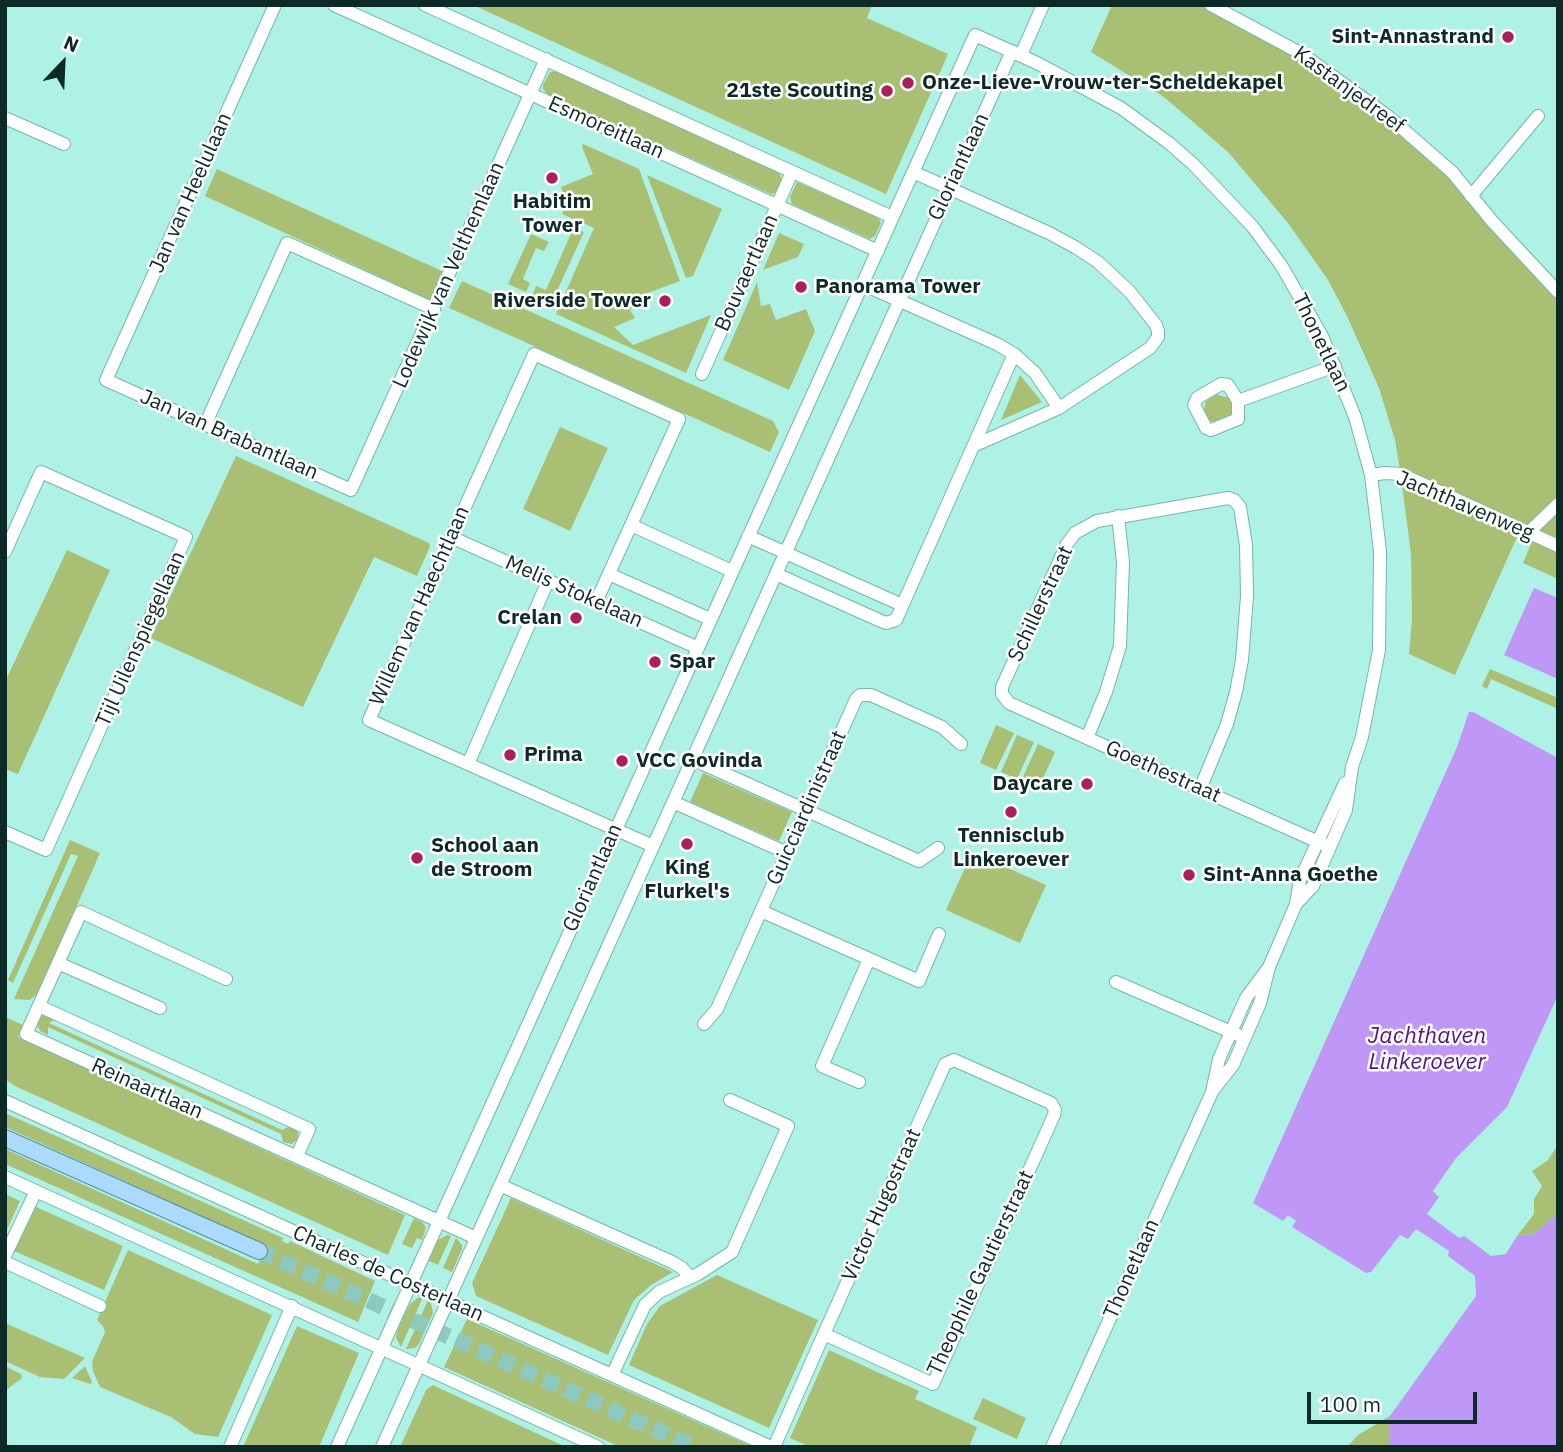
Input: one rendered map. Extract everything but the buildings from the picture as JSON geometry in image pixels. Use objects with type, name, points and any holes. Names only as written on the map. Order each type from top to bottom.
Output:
[{"type":"main road","name":"Charles de Costerlaan","points":[[5,1138],[259,1251]]},
{"type":"street","name":"Jan van Heelulaan","points":[[106,380],[275,5]]},
{"type":"street","name":"Esmoreitlaan","points":[[334,5],[878,251]]},
{"type":"street","name":"Esmoreitlaan","points":[[425,5],[892,217]]},
{"type":"street","name":"Gloriantlaan","points":[[382,1447],[950,188],[1016,53],[1043,5]]},
{"type":"street","name":"Kastanjedreef","points":[[1211,5],[1302,54],[1339,79],[1439,158],[1558,292]]},
{"type":"street","name":"Gloriantlaan","points":[[337,1447],[975,35],[1016,53]]},
{"type":"street","name":"Thonetlaan","points":[[1016,53],[1076,82],[1121,108],[1170,143],[1252,226],[1302,298],[1335,366],[1355,417],[1371,475],[1381,571],[1379,650],[1362,737],[1352,767],[1346,810],[1313,886],[1296,904]]},
{"type":"street","name":"Lodewijk van Velthemlaan","points":[[351,490],[546,59]]},
{"type":"street","points":[[1471,196],[1538,116]]},
{"type":"street","points":[[5,118],[64,145]]},
{"type":"street","name":"Bouvaertlaan","points":[[702,374],[792,172]]},
{"type":"street","points":[[913,172],[1075,247],[1114,276],[1156,325],[1158,337],[1150,348],[1059,408],[973,446]]},
{"type":"street","points":[[205,425],[288,243],[434,309]]},
{"type":"street","points":[[862,284],[1014,354],[1035,373],[1059,408]]},
{"type":"street","name":"Willem van Haechtlaan","points":[[631,525],[679,419],[534,354],[369,720],[653,846]]},
{"type":"street","points":[[776,573],[886,623],[896,620],[1014,354]]},
{"type":"street","points":[[1238,401],[1335,366]]},
{"type":"street","name":"Jan van Brabantlaan","points":[[106,380],[351,490]]},
{"type":"street","name":"Tijl Uilenspiegellaan","points":[[5,552],[41,472],[186,537],[46,850],[6,833]]},
{"type":"street","name":"Jachthavenweg","points":[[1371,475],[1401,474],[1558,546]]},
{"type":"street","name":"Schillerstraat","points":[[1009,703],[1005,701],[1002,687],[1067,544],[1075,533],[1088,524],[1118,516],[1228,498],[1234,500],[1240,507],[1246,545],[1247,596],[1242,660],[1237,692],[1227,724],[1200,789]]},
{"type":"street","points":[[1528,533],[1558,504]]},
{"type":"street","points":[[1087,738],[1106,692],[1120,646],[1123,562],[1118,516]]},
{"type":"street","points":[[596,602],[631,525],[732,571]]},
{"type":"street","points":[[748,536],[902,605]]},
{"type":"street","name":"Melis Stokelaan","points":[[451,537],[698,648]]},
{"type":"street","points":[[609,574],[710,619]]},
{"type":"street","points":[[468,764],[548,580]]},
{"type":"street","name":"Guicciardinistraat","points":[[704,1024],[717,1009],[856,699],[860,695],[871,695],[942,727],[961,744]]},
{"type":"street","name":"Goethestraat","points":[[1009,703],[1317,842]]},
{"type":"street","points":[[692,759],[919,861],[938,848]]},
{"type":"street","name":"Thonetlaan","points":[[1212,1092],[1233,1065],[1260,1003],[1269,967],[1296,904],[1300,880],[1352,767]]},
{"type":"street","points":[[673,802],[787,853]]},
{"type":"street","points":[[1317,842],[1330,847]]},
{"type":"street","points":[[761,911],[919,981],[939,934]]},
{"type":"street","name":"Reinaartlaan","points":[[226,979],[81,912],[26,1034],[438,1221]]},
{"type":"street","points":[[859,1082],[822,1066],[869,959]]},
{"type":"street","points":[[58,962],[160,1009]]},
{"type":"street","name":"Thonetlaan","points":[[1052,1447],[1212,1092],[1219,1059],[1246,998],[1269,967]]},
{"type":"street","points":[[1116,982],[1244,1038]]},
{"type":"street","name":"Reinaartlaan","points":[[39,1006],[309,1129],[297,1156]]},
{"type":"street","name":"Victor Hugostraat","points":[[773,1447],[945,1064],[954,1060],[1046,1099]]},
{"type":"street","name":"Theophile Gautierstraat","points":[[824,1334],[933,1384],[1054,1115],[1054,1106],[1046,1099]]},
{"type":"street","points":[[612,1375],[645,1305],[659,1292],[698,1274],[732,1252],[788,1126],[730,1100]]},
{"type":"street","name":"Charles de Costerlaan","points":[[5,1101],[773,1447]]},
{"type":"street","points":[[5,1177],[598,1447]]},
{"type":"street","points":[[500,1185],[672,1262],[689,1276]]},
{"type":"street","points":[[5,1256],[36,1191]]},
{"type":"street","points":[[438,1221],[476,1238]]},
{"type":"street","points":[[5,1262],[100,1306]]},
{"type":"street","points":[[230,1447],[292,1306]]},
{"type":"green space","points":[[473,5],[872,5],[867,18],[948,54],[886,194]]},
{"type":"green space","points":[[1112,5],[1201,5],[1282,47],[1326,76],[1436,163],[1558,300],[1558,538],[1543,532],[1533,541],[1558,552],[1558,579],[1523,563],[1532,541],[1518,535],[1455,675],[1409,654],[1412,619],[1411,554],[1395,440],[1379,388],[1347,316],[1328,280],[1288,223],[1228,152],[1164,97],[1091,52]]},
{"type":"green space","points":[[557,71],[779,171],[782,180],[776,193],[771,194],[547,94],[543,85],[550,72]]},
{"type":"green space","points":[[583,144],[639,169],[680,281],[629,300],[632,308],[630,310],[635,318],[614,327],[633,345],[711,315],[686,373],[556,314],[594,228],[562,214],[567,203],[561,187],[593,174]]},
{"type":"green space","points":[[217,169],[442,271],[430,300],[205,196]]},
{"type":"green space","points":[[647,175],[722,209],[693,276],[686,278]]},
{"type":"green space","points":[[797,182],[878,217],[881,223],[875,236],[870,239],[792,204],[790,197]]},
{"type":"green space","points":[[574,227],[584,232],[551,304],[532,296],[536,286],[546,290]]},
{"type":"green space","points":[[779,233],[804,244],[798,257],[763,270]]},
{"type":"green space","points":[[531,234],[549,242],[544,251],[536,248],[523,279],[530,283],[526,292],[508,284]]},
{"type":"green space","points":[[462,281],[773,421],[779,432],[770,452],[449,308]]},
{"type":"green space","points":[[757,282],[761,306],[770,304],[776,320],[806,309],[815,331],[789,390],[723,360]]},
{"type":"green space","points":[[1020,375],[1042,402],[1001,420]]},
{"type":"green space","points":[[1215,394],[1229,398],[1233,408],[1230,415],[1215,422],[1210,421],[1203,413],[1206,401]]},
{"type":"green space","points":[[560,427],[608,448],[570,531],[523,509]]},
{"type":"green space","points":[[236,456],[429,543],[430,546],[417,576],[374,557],[303,707],[151,638]]},
{"type":"green space","points":[[67,550],[110,570],[18,774],[5,769],[5,682]]},
{"type":"green space","points":[[1490,669],[1558,698],[1558,709],[1491,679],[1487,689],[1482,686]]},
{"type":"green space","points":[[996,725],[1014,733],[996,770],[980,763]]},
{"type":"green space","points":[[1017,735],[1034,742],[1017,779],[1001,772]]},
{"type":"green space","points":[[1038,744],[1055,752],[1038,789],[1021,781]]},
{"type":"green space","points":[[703,773],[792,812],[779,841],[690,802]]},
{"type":"green space","points":[[70,840],[100,853],[38,994],[29,1000],[14,999],[78,856],[71,854],[13,983],[8,980]]},
{"type":"green space","points":[[972,852],[1046,885],[1020,943],[946,910]]},
{"type":"green space","points":[[43,1015],[56,1019],[49,1023],[282,1130],[290,1126],[298,1132],[298,1139],[292,1144],[283,1142],[281,1134],[48,1027],[48,1035],[40,1031],[36,1022]]},
{"type":"green space","points":[[5,1017],[23,1025],[18,1037],[405,1215],[388,1255],[15,1086],[5,1079]]},
{"type":"green space","points":[[5,1113],[283,1238],[282,1241],[288,1244],[290,1241],[375,1281],[358,1322],[5,1164],[5,1149],[258,1264],[267,1246],[5,1127]]},
{"type":"green space","points":[[1558,1145],[1558,1202],[1555,1216],[1534,1234],[1517,1236],[1534,1214],[1534,1199],[1542,1186],[1532,1171],[1547,1161]]},
{"type":"green space","points":[[5,1194],[20,1201],[5,1234]]},
{"type":"green space","points":[[511,1198],[673,1272],[651,1285],[634,1300],[608,1355],[476,1296],[472,1283]]},
{"type":"green space","points":[[34,1206],[123,1246],[104,1290],[14,1251]]},
{"type":"green space","points":[[414,1218],[426,1227],[422,1240],[417,1238],[412,1248],[402,1244]]},
{"type":"green space","points":[[447,1235],[451,1236],[438,1265],[429,1261],[438,1240]]},
{"type":"green space","points":[[456,1238],[462,1249],[452,1272],[443,1268]]},
{"type":"green space","points":[[128,1250],[272,1315],[218,1437],[195,1434],[171,1417],[100,1387],[92,1362],[105,1332],[97,1320]]},
{"type":"green space","points":[[717,1275],[818,1320],[769,1428],[629,1365],[647,1324],[660,1306]]},
{"type":"green space","points":[[423,1297],[401,1347],[396,1338],[397,1331],[410,1304]]},
{"type":"green space","points":[[428,1300],[433,1313],[419,1344],[415,1348],[406,1349]]},
{"type":"green space","points":[[467,1319],[753,1447],[620,1447],[444,1367]]},
{"type":"green space","points":[[5,1323],[85,1358],[64,1379],[40,1377],[5,1361]]},
{"type":"green space","points":[[297,1326],[359,1353],[319,1447],[243,1447]]},
{"type":"green space","points":[[829,1350],[919,1391],[915,1399],[977,1427],[969,1447],[810,1447],[790,1438]]},
{"type":"green space","points":[[5,1366],[21,1374],[22,1378],[5,1391]]},
{"type":"green space","points":[[85,1366],[92,1382],[90,1384],[72,1378]]},
{"type":"green space","points":[[433,1385],[566,1447],[400,1447],[426,1390]]},
{"type":"green space","points":[[983,1398],[1026,1418],[1017,1439],[973,1419]]},
{"type":"green space","points":[[1390,1416],[1390,1447],[1347,1447],[1358,1435]]},
{"type":"water","points":[[1534,588],[1558,598],[1558,679],[1504,655]]},
{"type":"water","name":"Jachthaven Linkeroever","points":[[1469,712],[1558,758],[1558,995],[1507,1107],[1456,1158],[1433,1191],[1439,1197],[1427,1214],[1459,1238],[1464,1236],[1491,1256],[1506,1254],[1517,1236],[1534,1234],[1555,1216],[1558,1202],[1558,1447],[1390,1447],[1390,1416],[1476,1296],[1475,1276],[1448,1256],[1449,1251],[1416,1229],[1408,1239],[1400,1235],[1371,1272],[1366,1273],[1292,1227],[1296,1221],[1288,1215],[1283,1221],[1253,1203],[1457,747]]},
{"type":"tunnel","points":[[259,1251],[694,1447]]},
{"type":"place","name":"Sint-Annastrand","points":[[1508,37]]},
{"type":"place","name":"Onze-Lieve-Vrouw-ter-Scheldekapel","points":[[908,83]]},
{"type":"place","name":"21ste Scouting","points":[[887,91]]},
{"type":"place","name":"Habitim Tower","points":[[552,178]]},
{"type":"place","name":"Panorama Tower","points":[[801,287]]},
{"type":"place","name":"Riverside Tower","points":[[665,301]]},
{"type":"place","name":"Crelan","points":[[576,618]]},
{"type":"place","name":"Spar","points":[[655,662]]},
{"type":"place","name":"Prima","points":[[510,755]]},
{"type":"place","name":"VCC Govinda","points":[[622,761]]},
{"type":"place","name":"Daycare","points":[[1087,784]]},
{"type":"place","name":"Tennisclub Linkeroever","points":[[1011,812]]},
{"type":"place","name":"King Flurkel's","points":[[687,844]]},
{"type":"place","name":"School aan de Stroom","points":[[417,858]]},
{"type":"place","name":"Sint-Anna Goethe","points":[[1189,875]]}]
